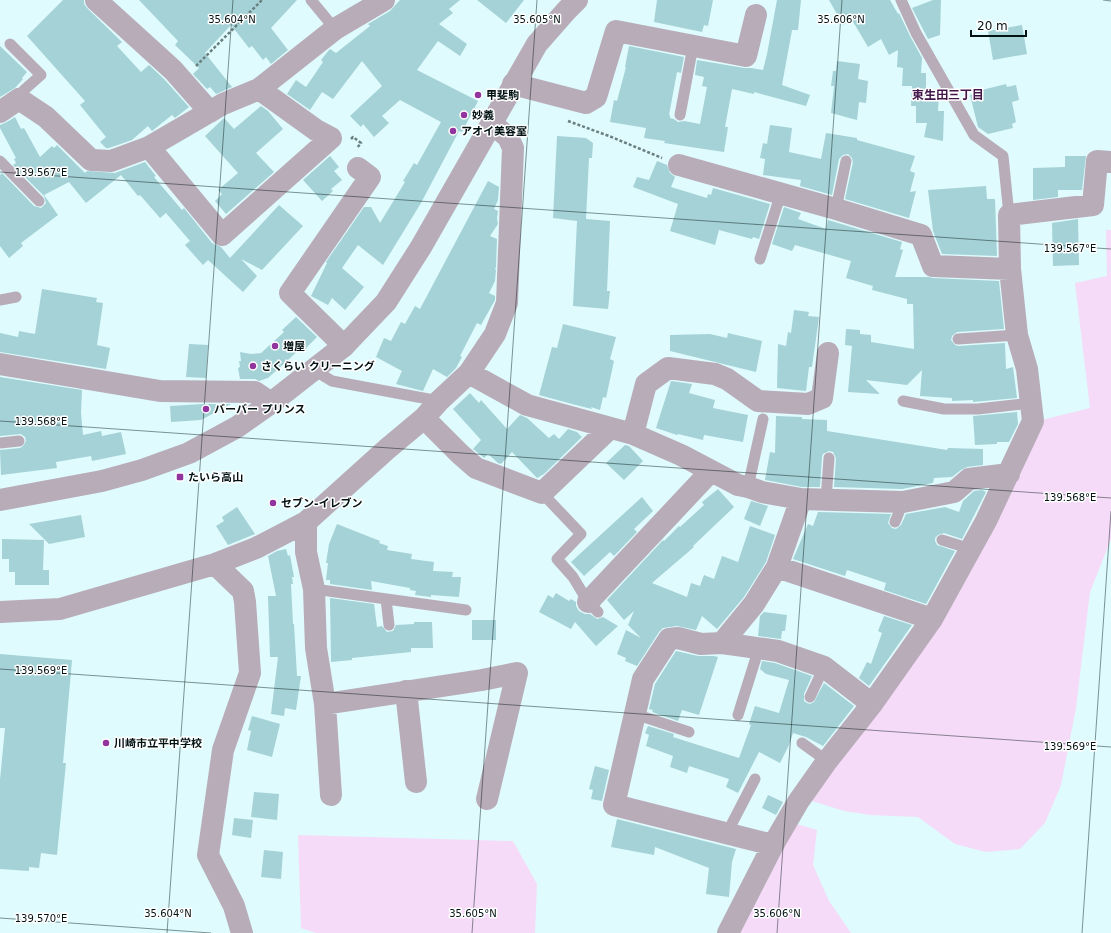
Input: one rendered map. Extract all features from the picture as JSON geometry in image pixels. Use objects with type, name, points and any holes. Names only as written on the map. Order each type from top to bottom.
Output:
[{"type":"street","points":[[0,112],[19,99],[46,117],[91,160],[111,161],[149,147],[223,104],[259,89],[335,29],[384,0]]},
{"type":"street","points":[[0,500],[102,482],[149,468],[189,453],[238,427],[344,346],[386,302],[421,248],[537,44],[577,0]]},
{"type":"street","points":[[102,2],[117,21],[173,70],[210,112]]},
{"type":"street","points":[[513,84],[586,103],[596,97],[616,31],[746,56],[756,14]]},
{"type":"street","points":[[149,147],[222,235],[331,138],[316,130],[259,89]]},
{"type":"street","points":[[0,612],[60,609],[215,564],[256,548],[306,522],[387,449],[424,418],[439,401],[469,373],[495,334],[507,303],[513,148],[508,136],[492,124]]},
{"type":"street","points":[[728,933],[773,845],[798,802],[827,761],[872,704],[932,619],[971,549],[1009,474],[1033,421],[1026,369],[1017,335],[1010,269],[1009,215],[1093,205],[1097,161],[1111,162]]},
{"type":"street","points":[[679,165],[836,209],[921,235],[932,266],[1010,269]]},
{"type":"street","points":[[344,346],[290,292],[370,177],[358,168]]},
{"type":"street","points":[[633,434],[646,384],[668,368],[715,374],[727,379],[758,401],[808,404],[822,398],[828,353]]},
{"type":"street","points":[[0,364],[160,391],[255,392],[271,403]]},
{"type":"street","points":[[469,373],[527,405],[633,434],[681,455],[738,485],[762,492],[801,499],[903,502],[954,492],[969,479],[1009,474]]},
{"type":"street","points":[[424,418],[476,468],[542,493],[610,428]]},
{"type":"street","points":[[593,607],[711,471]]},
{"type":"street","points":[[722,643],[754,604],[777,567],[801,499]]},
{"type":"street","points":[[306,522],[306,552],[314,589],[316,648],[325,704],[331,795]]},
{"type":"street","points":[[215,564],[243,591],[250,674],[223,750],[208,855],[234,906],[242,933]]},
{"type":"street","points":[[777,567],[932,619]]},
{"type":"street","points":[[773,845],[614,805],[643,679],[669,639],[678,638],[701,644],[722,643],[778,651],[824,667],[872,704]]},
{"type":"street","points":[[325,704],[482,680],[517,673],[487,799]]},
{"type":"street","points":[[406,691],[416,782]]},
{"type":"lane","points":[[311,0],[335,29]]},
{"type":"lane","points":[[901,0],[916,34],[974,135],[1003,156],[1009,215]]},
{"type":"lane","points":[[10,44],[41,75],[24,90],[19,99]]},
{"type":"lane","points":[[680,115],[693,46]]},
{"type":"lane","points":[[0,161],[39,201]]},
{"type":"lane","points":[[836,209],[846,161]]},
{"type":"lane","points":[[760,259],[781,194]]},
{"type":"lane","points":[[0,300],[16,297]]},
{"type":"lane","points":[[958,339],[1017,335]]},
{"type":"lane","points":[[314,370],[332,381],[439,401]]},
{"type":"lane","points":[[903,401],[944,409],[978,408],[1031,403]]},
{"type":"lane","points":[[748,487],[763,419]]},
{"type":"lane","points":[[0,443],[19,441]]},
{"type":"lane","points":[[826,500],[829,458]]},
{"type":"lane","points":[[542,493],[581,534],[557,559],[573,577],[593,607]]},
{"type":"lane","points":[[895,522],[903,502]]},
{"type":"lane","points":[[942,540],[971,549]]},
{"type":"lane","points":[[314,589],[466,610]]},
{"type":"lane","points":[[386,599],[389,625]]},
{"type":"lane","points":[[738,715],[759,648]]},
{"type":"lane","points":[[810,697],[824,667]]},
{"type":"lane","points":[[636,714],[689,732]]},
{"type":"lane","points":[[802,743],[827,761]]},
{"type":"lane","points":[[727,833],[755,779]]},
{"type":"path","points":[[181,80],[262,0]]},
{"type":"path","points":[[567,120],[679,165]]},
{"type":"shaded area","points":[[1106,230],[1111,230],[1111,539],[1090,592],[1076,708],[1061,785],[1045,823],[1020,849],[986,852],[955,844],[918,817],[870,815],[844,811],[809,800],[863,719],[1038,421],[1090,408],[1075,283],[1107,276]]},
{"type":"shaded area","points":[[787,821],[817,830],[813,865],[829,901],[851,933],[734,933]]},
{"type":"shaded area","points":[[298,835],[513,841],[537,884],[535,933],[316,933],[301,928]]},
{"type":"building","points":[[63,0],[84,0],[84,4],[88,9],[122,42],[117,46],[141,72],[149,65],[164,79],[189,107],[175,118],[172,115],[152,131],[148,126],[132,140],[106,148],[100,142],[106,137],[80,105],[85,101],[27,36]]},
{"type":"building","points":[[139,0],[297,0],[271,28],[288,50],[271,64],[266,57],[263,60],[252,46],[249,48],[231,25],[205,53],[232,87],[216,94],[210,87],[207,89],[193,74],[199,68],[175,45],[178,41]]},
{"type":"building","points":[[400,0],[460,0],[449,9],[453,13],[439,24],[467,44],[460,56],[438,41],[417,70],[478,101],[462,132],[459,131],[421,203],[383,265],[358,245],[342,268],[364,287],[345,310],[332,298],[328,305],[311,296],[327,263],[326,262],[364,207],[371,207],[380,223],[405,182],[403,181],[414,163],[417,165],[441,122],[400,100],[382,116],[389,123],[374,137],[363,124],[361,127],[350,116],[382,86],[362,61],[333,99],[322,92],[310,110],[287,94],[296,80],[306,87],[323,62],[321,60],[330,49],[336,53],[370,26],[368,24],[390,11]]},
{"type":"building","points":[[477,0],[524,0],[506,23]]},
{"type":"building","points":[[657,0],[713,0],[708,26],[704,25],[702,32],[654,22]]},
{"type":"building","points":[[777,0],[801,0],[798,30],[792,30],[782,85],[810,95],[806,106],[754,92],[754,94],[732,89],[725,127],[728,127],[724,152],[664,143],[665,141],[644,138],[646,128],[610,122],[614,100],[617,101],[626,67],[629,46],[684,57],[681,73],[677,72],[669,115],[670,118],[678,122],[684,121],[700,124],[707,87],[702,86],[704,77],[695,75],[697,60],[763,70]]},
{"type":"building","points":[[829,0],[890,0],[898,14],[899,13],[922,58],[921,73],[926,73],[926,91],[939,92],[938,111],[944,111],[943,141],[924,137],[927,123],[916,123],[916,106],[911,106],[912,86],[902,86],[903,68],[897,67],[898,50],[889,55],[881,39],[868,47],[852,20],[843,25]]},
{"type":"building","points":[[933,0],[941,0],[940,35],[928,39],[912,8]]},
{"type":"building","points":[[1022,25],[1027,54],[993,60],[988,31]]},
{"type":"building","points":[[0,46],[27,72],[15,88],[0,97]]},
{"type":"building","points":[[837,61],[860,64],[858,79],[868,81],[866,103],[859,102],[857,120],[831,113],[834,86],[831,86],[833,71],[836,71]]},
{"type":"building","points":[[1006,84],[1007,87],[1016,85],[1019,100],[1012,102],[1016,122],[1012,124],[1013,128],[988,134],[978,127],[970,95],[978,94],[978,91]]},
{"type":"building","points":[[261,106],[268,111],[283,129],[256,153],[274,172],[226,214],[215,201],[222,194],[218,190],[238,173],[205,136],[224,118],[234,129]]},
{"type":"building","points":[[15,117],[21,129],[24,128],[40,157],[52,146],[54,148],[57,145],[85,173],[87,171],[115,173],[145,162],[156,176],[154,177],[182,210],[184,208],[212,243],[221,247],[230,258],[279,205],[303,226],[262,270],[241,259],[257,276],[243,292],[208,260],[203,265],[185,245],[190,241],[166,213],[160,218],[140,195],[138,196],[121,175],[86,203],[69,182],[44,195],[58,215],[21,243],[23,246],[9,258],[0,246],[0,175],[2,173],[34,206],[41,208],[46,203],[44,196],[13,165],[16,163],[14,159],[16,158],[0,128],[0,125]]},
{"type":"building","points":[[770,125],[792,128],[789,152],[821,159],[826,133],[857,138],[857,140],[915,156],[910,171],[915,173],[910,192],[916,191],[909,218],[845,199],[853,162],[852,158],[848,154],[843,155],[839,159],[832,195],[800,186],[801,180],[763,175],[765,159],[760,158],[763,143],[767,144]]},
{"type":"building","points":[[557,136],[586,138],[593,143],[592,158],[589,158],[586,219],[610,221],[607,291],[610,291],[608,309],[573,306],[577,221],[553,218]]},
{"type":"building","points":[[330,156],[339,167],[334,171],[342,180],[331,189],[333,191],[322,201],[303,180]]},
{"type":"building","points":[[1065,156],[1086,156],[1082,190],[1058,190],[1058,197],[1033,200],[1033,168],[1065,167]]},
{"type":"building","points":[[657,161],[667,165],[670,173],[675,177],[671,187],[707,198],[708,194],[711,195],[713,188],[770,204],[759,239],[753,237],[752,239],[719,230],[715,245],[670,231],[678,204],[633,187],[637,177],[649,180]]},
{"type":"building","points":[[488,181],[499,187],[498,200],[494,209],[498,211],[498,224],[490,236],[497,239],[495,281],[489,293],[495,296],[495,300],[481,325],[477,323],[460,356],[462,357],[456,368],[447,377],[433,369],[423,391],[396,384],[402,371],[376,357],[384,338],[391,341],[401,322],[405,324],[415,306],[420,309]]},
{"type":"building","points":[[986,186],[987,199],[995,199],[997,256],[942,254],[933,231],[928,190]]},
{"type":"building","points":[[784,207],[801,213],[798,219],[826,229],[828,220],[902,242],[900,249],[903,250],[895,277],[929,277],[999,281],[1004,329],[957,332],[952,336],[951,340],[958,346],[1005,343],[1006,369],[1013,367],[1017,398],[973,402],[973,400],[952,401],[952,398],[920,396],[922,370],[907,385],[866,380],[880,394],[848,392],[852,346],[845,345],[846,329],[860,330],[860,334],[871,335],[871,342],[914,349],[913,304],[907,304],[907,299],[872,290],[873,286],[846,278],[851,261],[795,245],[792,251],[772,244]]},
{"type":"building","points":[[1078,219],[1079,265],[1053,266],[1052,223]]},
{"type":"building","points":[[42,289],[97,298],[96,302],[103,303],[97,345],[110,348],[106,369],[0,352],[0,333],[18,337],[19,331],[35,334]]},
{"type":"building","points":[[794,310],[809,312],[808,316],[819,317],[812,367],[809,367],[806,391],[777,388],[778,344],[786,346],[788,332],[791,333]]},
{"type":"building","points":[[296,317],[317,337],[303,351],[300,349],[268,378],[259,381],[255,379],[240,379],[238,368],[240,367],[239,361],[241,361],[240,352],[251,354],[261,353],[284,332],[282,330]]},
{"type":"building","points":[[563,324],[616,337],[610,359],[614,361],[606,398],[603,397],[600,410],[539,395],[552,347],[557,348]]},
{"type":"building","points":[[728,333],[762,341],[756,372],[670,351],[670,335],[710,334],[727,338]]},
{"type":"building","points":[[189,344],[208,345],[206,378],[186,377]]},
{"type":"building","points":[[0,377],[82,390],[81,413],[83,435],[101,431],[102,436],[121,432],[126,454],[92,461],[91,456],[56,462],[57,468],[1,475],[0,450],[20,448],[26,441],[25,437],[21,434],[0,436]]},
{"type":"building","points":[[671,381],[692,384],[689,393],[715,400],[713,408],[748,415],[743,442],[704,435],[703,440],[677,435],[656,428]]},
{"type":"building","points":[[470,393],[479,403],[481,400],[507,429],[520,415],[527,418],[549,438],[554,434],[559,439],[568,429],[577,432],[582,437],[544,474],[537,478],[512,452],[501,464],[488,454],[484,458],[473,449],[481,440],[453,409]]},
{"type":"building","points":[[231,404],[201,420],[171,422],[170,406]]},
{"type":"building","points":[[1017,412],[1018,424],[1009,442],[975,445],[973,416]]},
{"type":"building","points":[[776,416],[827,420],[827,431],[947,450],[948,448],[983,449],[983,465],[967,467],[952,477],[934,478],[933,483],[902,489],[834,487],[836,458],[833,452],[829,451],[823,454],[822,457],[820,487],[802,487],[765,480],[770,452],[775,453]]},
{"type":"building","points":[[625,445],[629,446],[643,461],[624,480],[606,463]]},
{"type":"building","points":[[718,489],[734,507],[693,546],[694,547],[652,583],[687,597],[691,583],[700,586],[704,575],[714,579],[722,556],[738,562],[750,526],[775,535],[766,562],[744,597],[717,629],[702,616],[696,630],[677,626],[663,628],[637,666],[625,661],[626,658],[617,654],[626,630],[641,638],[628,625],[634,611],[624,620],[607,600],[663,540],[664,541],[704,505],[702,502]]},
{"type":"building","points":[[982,490],[986,492],[962,539],[944,533],[935,538],[937,545],[955,551],[926,604],[884,590],[886,583],[847,570],[845,576],[793,559],[808,524],[813,526],[818,512],[891,514],[888,523],[892,528],[896,529],[901,525],[906,514],[945,507],[959,512],[963,501],[974,491]]},
{"type":"building","points":[[642,497],[653,511],[634,529],[637,532],[614,556],[610,552],[584,576],[571,562]]},
{"type":"building","points":[[751,501],[768,506],[760,526],[744,519]]},
{"type":"building","points":[[237,507],[255,534],[228,545],[216,526],[224,521],[222,517]]},
{"type":"building","points":[[81,515],[85,537],[49,544],[29,524]]},
{"type":"building","points":[[337,524],[380,541],[379,543],[388,546],[387,550],[412,554],[411,559],[434,562],[433,571],[453,572],[452,577],[461,577],[459,597],[431,595],[431,597],[415,595],[416,591],[410,590],[410,588],[371,581],[372,590],[330,584],[330,580],[326,580],[328,563],[326,563],[329,544]]},
{"type":"building","points":[[2,539],[44,540],[43,570],[49,570],[49,585],[15,585],[15,572],[9,572],[9,559],[2,559]]},
{"type":"building","points":[[286,549],[288,556],[290,555],[294,577],[292,577],[293,584],[291,584],[293,624],[297,676],[301,676],[296,710],[285,708],[284,716],[271,714],[278,657],[270,657],[268,596],[276,596],[268,556],[277,551]]},
{"type":"building","points":[[556,593],[569,601],[571,599],[576,602],[576,606],[579,611],[585,614],[590,614],[597,619],[603,617],[618,626],[596,646],[575,622],[571,629],[539,612],[548,595],[553,598]]},
{"type":"building","points":[[330,598],[374,604],[377,627],[382,626],[387,632],[393,631],[396,625],[414,624],[414,622],[432,622],[433,648],[411,648],[411,652],[352,658],[352,660],[331,662]]},
{"type":"building","points":[[764,612],[787,615],[785,631],[782,631],[781,639],[758,636],[760,616]]},
{"type":"building","points":[[884,616],[912,625],[869,686],[859,678],[867,662],[871,664],[882,633],[878,631]]},
{"type":"building","points":[[472,620],[496,620],[496,640],[472,640]]},
{"type":"building","points":[[676,651],[698,656],[718,657],[699,715],[682,710],[678,721],[652,712],[653,710],[649,709],[655,684]]},
{"type":"building","points":[[0,654],[72,660],[63,763],[66,763],[57,855],[41,853],[39,868],[29,867],[29,871],[0,869],[0,780],[5,728],[0,728]]},
{"type":"building","points":[[762,661],[775,663],[812,676],[804,694],[804,701],[807,703],[810,704],[814,702],[824,683],[854,706],[823,746],[806,737],[793,733],[780,763],[759,752],[738,793],[726,787],[729,779],[689,766],[687,773],[670,767],[673,756],[646,746],[649,735],[645,733],[648,726],[674,734],[673,737],[739,758],[751,725],[749,724],[755,706],[779,713],[789,680],[766,674],[760,669]]},
{"type":"building","points":[[252,716],[280,724],[272,757],[247,750],[251,731],[248,730]]},
{"type":"building","points":[[595,766],[609,770],[602,801],[591,799],[593,790],[589,789]]},
{"type":"building","points":[[254,792],[279,794],[277,820],[251,817]]},
{"type":"building","points":[[768,795],[783,802],[776,815],[762,808]]},
{"type":"building","points":[[234,818],[253,820],[251,838],[232,835]]},
{"type":"building","points":[[617,819],[736,849],[732,862],[729,897],[706,894],[709,868],[655,847],[654,855],[611,847]]},
{"type":"building","points":[[264,850],[283,852],[281,879],[261,877]]},
{"type":"place","name":"甲斐駒","points":[[478,95]]},
{"type":"place","name":"妙義","points":[[464,115]]},
{"type":"place","name":"アオイ美容室","points":[[453,131]]},
{"type":"place","name":"増屋","points":[[275,346]]},
{"type":"place","name":"さくらい クリーニング","points":[[253,366]]},
{"type":"place","name":"バーバー プリンス","points":[[206,409]]},
{"type":"place","name":"たいら高山","points":[[180,477]]},
{"type":"place","name":"セブン-イレブン","points":[[273,503]]},
{"type":"place","name":"川崎市立平中学校","points":[[106,743]]},
{"type":"district","name":"東生田三丁目","points":[[948,95]]}]
